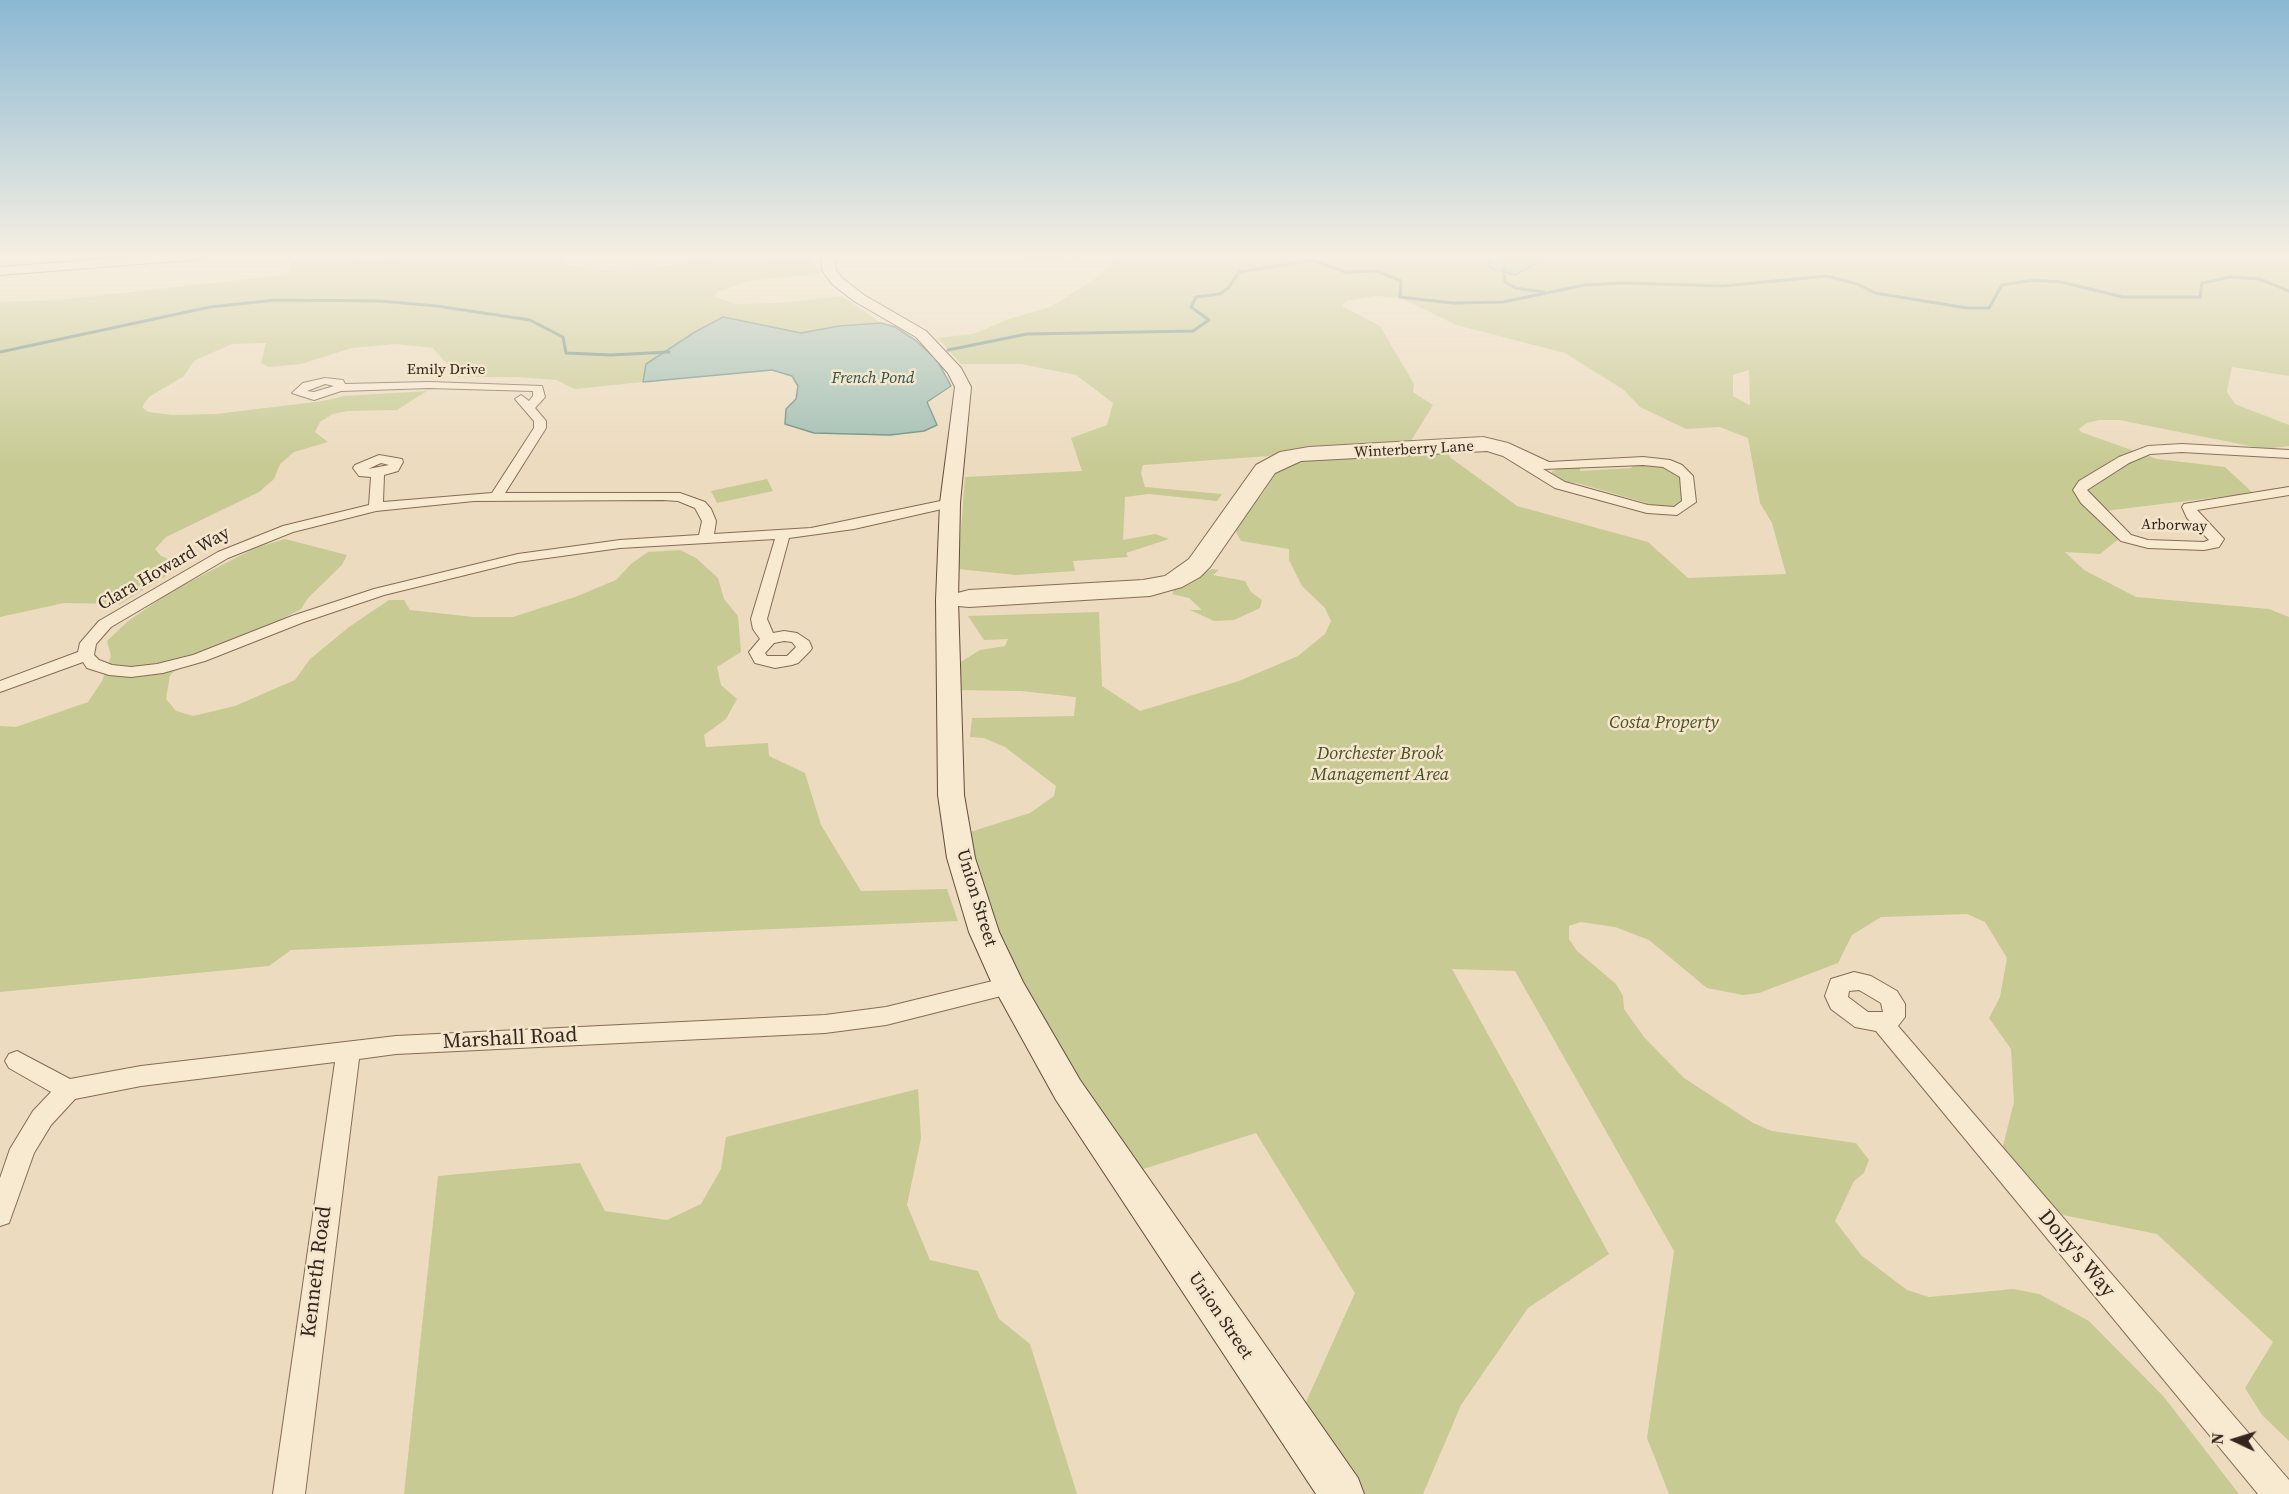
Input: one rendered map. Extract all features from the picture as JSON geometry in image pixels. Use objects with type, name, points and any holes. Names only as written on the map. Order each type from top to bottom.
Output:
[{"type":"main road","name":"Union Street","points":[[905,325],[921,334],[943,355],[961,380],[963,396],[950,503],[947,600],[951,795],[954,823],[970,894],[984,932],[1009,986],[1068,1089],[1128,1181],[1342,1494]]},
{"type":"street","name":"Emily Drive","points":[[339,388],[440,385],[517,387],[540,390],[539,397],[529,407]]},
{"type":"street","name":"Emily Drive","points":[[496,497],[540,428],[540,421],[522,401],[521,390],[517,387]]},
{"type":"street","name":"Winterberry Lane","points":[[947,600],[969,595],[1158,586],[1190,578],[1237,509],[1273,468],[1306,456],[1483,446],[1504,451],[1545,470],[1565,486],[1653,511],[1677,511],[1689,502],[1686,476],[1677,468],[1665,464],[1643,461],[1545,470]]},
{"type":"street","name":"Arborway","points":[[2289,454],[2182,448],[2148,450],[2124,460],[2084,484],[2080,490],[2086,500],[2126,538],[2148,544],[2204,546],[2214,544],[2217,539],[2192,515],[2189,507],[2289,492]]},
{"type":"street","points":[[376,507],[378,473]]},
{"type":"street","name":"Clara Howard Way","points":[[86,655],[88,643],[105,624],[223,555],[288,529],[376,507],[425,500],[496,497],[680,498],[700,505],[706,512],[709,521],[706,538]]},
{"type":"street","points":[[0,687],[86,655],[93,664],[109,670],[131,672],[158,669],[200,658],[329,608],[448,573],[573,549],[783,534],[834,527],[950,503]]},
{"type":"street","points":[[770,639],[761,629],[759,620],[783,534]]},
{"type":"street","name":"Marshall Road","points":[[68,1090],[153,1075],[396,1045],[825,1024],[886,1016],[1009,986]]},
{"type":"street","name":"Dolly's Way","points":[[1882,1023],[2275,1491]]},
{"type":"street","name":"Kenneth Road","points":[[289,1494],[348,1051]]},
{"type":"street","points":[[0,1214],[23,1149],[42,1118],[68,1090],[17,1061]]},
{"type":"green space","points":[[0,325],[710,325],[646,364],[643,382],[575,389],[556,380],[458,377],[433,348],[395,344],[352,348],[301,364],[269,367],[261,363],[266,343],[232,344],[194,361],[184,376],[149,397],[142,407],[148,412],[173,415],[216,414],[323,401],[344,396],[427,391],[397,410],[348,411],[333,414],[320,422],[315,432],[328,442],[294,452],[280,464],[274,479],[259,492],[166,537],[155,549],[161,556],[177,563],[174,571],[120,604],[64,603],[0,617]]},
{"type":"green space","points":[[761,325],[857,325],[839,326],[801,333]]},
{"type":"green space","points":[[995,325],[1378,325],[1414,384],[1413,392],[1433,405],[1411,441],[1301,449],[1269,456],[1143,465],[1141,473],[1145,487],[1222,494],[1217,501],[1149,494],[1125,497],[1123,540],[1155,534],[1169,539],[1126,553],[1128,557],[1073,561],[1075,571],[1016,575],[958,569],[965,477],[1082,471],[1071,438],[1107,425],[1113,403],[1076,375],[1021,364],[961,364],[938,338],[973,334]]},
{"type":"green space","points":[[1456,325],[2289,325],[2289,376],[2232,367],[2227,392],[2235,404],[2289,425],[2289,446],[2265,449],[2119,420],[2099,420],[2087,423],[2079,429],[2081,432],[2157,459],[2225,467],[2253,493],[2096,512],[2095,514],[2111,532],[2120,538],[2100,554],[2065,552],[2084,570],[2136,597],[2269,609],[2289,617],[2289,1441],[2262,1415],[2245,1388],[2273,1342],[2157,1234],[2063,1215],[2021,1182],[2003,1146],[2014,1102],[2011,1049],[1989,1018],[2000,997],[2007,958],[1985,922],[1967,914],[1881,917],[1852,935],[1838,963],[1759,993],[1743,995],[1707,988],[1649,940],[1615,927],[1581,922],[1569,926],[1569,939],[1577,951],[1616,984],[1623,996],[1624,1009],[1644,1037],[1684,1078],[1753,1123],[1772,1131],[1856,1143],[1869,1160],[1864,1173],[1854,1181],[1835,1221],[1861,1255],[1907,1290],[1929,1297],[2013,1289],[2039,1294],[2089,1321],[2164,1397],[2239,1494],[1669,1494],[1647,1438],[1674,1251],[1515,971],[1452,969],[1609,1254],[1528,1308],[1461,1405],[1423,1494],[1356,1494],[1302,1411],[1355,1293],[1256,1133],[1131,1173],[1034,1045],[967,866],[967,833],[1030,813],[1054,796],[1056,786],[1005,747],[984,738],[970,737],[972,718],[1074,716],[1076,697],[1021,691],[950,690],[951,668],[980,650],[1005,646],[1008,639],[984,640],[968,616],[1099,612],[1102,686],[1140,711],[1239,681],[1298,656],[1325,634],[1331,621],[1325,608],[1302,586],[1289,560],[1289,549],[1241,541],[1235,530],[1276,473],[1302,459],[1446,450],[1451,458],[1517,506],[1648,542],[1688,578],[1786,574],[1772,523],[1760,503],[1748,438],[1720,427],[1686,429],[1640,407],[1624,390],[1565,353]],"holes":[[[1749,370],[1749,405],[1733,396],[1733,375]]]},
{"type":"green space","points":[[1635,463],[1658,464],[1681,474],[1687,496],[1677,509],[1644,505],[1647,503],[1577,483],[1559,481],[1551,472],[1560,468],[1580,467],[1580,471],[1631,468]]},
{"type":"green space","points":[[767,479],[773,491],[717,503],[711,491]]},
{"type":"green space","points":[[285,539],[347,555],[342,565],[308,598],[301,609],[274,623],[194,654],[170,675],[166,699],[176,711],[193,716],[235,706],[295,680],[310,659],[349,627],[389,600],[404,600],[410,610],[473,617],[513,617],[575,597],[616,580],[632,563],[648,552],[680,550],[696,558],[718,578],[724,599],[738,616],[741,652],[717,667],[721,685],[737,699],[726,719],[704,735],[706,747],[768,743],[769,756],[805,773],[821,825],[861,891],[947,889],[958,921],[291,950],[269,966],[0,992],[0,726],[16,727],[88,702],[102,681],[111,656],[107,641],[127,622],[170,592],[255,548]]},
{"type":"green space","points":[[1212,569],[1219,570],[1213,575],[1245,581],[1251,592],[1262,600],[1260,608],[1234,620],[1214,621],[1190,610],[1202,610],[1189,598],[1172,594],[1175,588]]},
{"type":"green space","points":[[918,1089],[921,1138],[907,1205],[930,1260],[978,1271],[999,1319],[1030,1344],[1077,1494],[404,1494],[438,1176],[580,1163],[605,1211],[667,1220],[701,1204],[721,1169],[726,1137]]},
{"type":"water","name":"French Pond","points":[[709,325],[761,325],[801,333],[839,326],[887,325],[895,327],[915,340],[937,360],[951,386],[927,402],[937,425],[924,431],[890,435],[814,433],[785,424],[786,409],[796,399],[798,386],[792,376],[772,370],[643,382],[646,364]]},
{"type":"waterway","points":[[0,352],[127,325]]},
{"type":"waterway","points":[[539,325],[563,337],[566,353],[611,355],[669,352]]},
{"type":"waterway","points":[[948,350],[1027,334],[1193,331],[1202,325]]},
{"type":"park label","name":"Costa Property","points":[[1664,723]]},
{"type":"park label","name":"Dorchester Brook Management Area","points":[[1380,764]]}]
